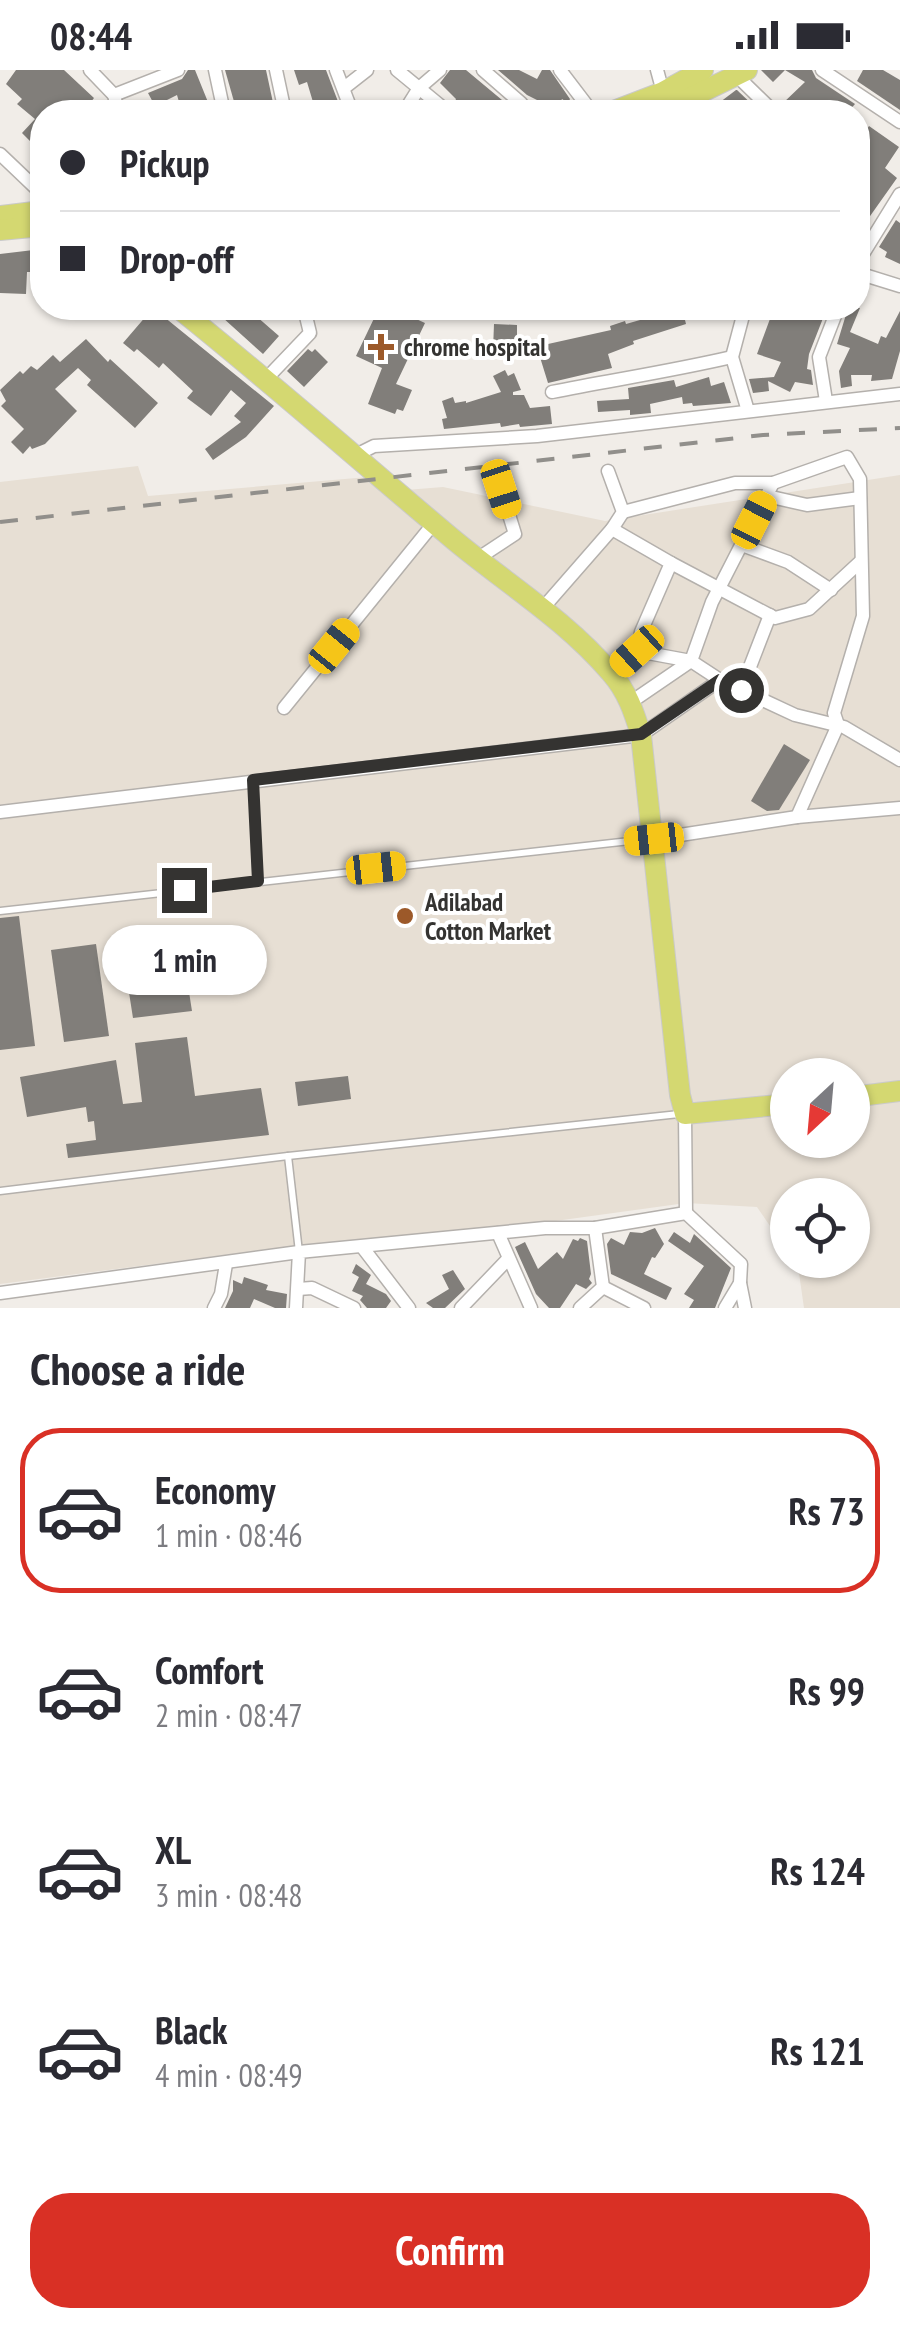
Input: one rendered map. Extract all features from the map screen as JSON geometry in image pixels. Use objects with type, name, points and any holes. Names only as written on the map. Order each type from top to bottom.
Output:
[{"type":"main road","points":[[630,100],[657,84],[703,70]]},
{"type":"main road","points":[[657,84],[742,73]]},
{"type":"main road","points":[[0,216],[30,212]]},
{"type":"main road","points":[[0,230],[30,227]]},
{"type":"main road","points":[[193,320],[477,559],[543,608],[612,674],[631,702],[641,734],[685,1114],[770,1106]]},
{"type":"main road","points":[[870,1095],[900,1091]]},
{"type":"street","points":[[90,70],[115,100]]},
{"type":"street","points":[[114,95],[178,70]]},
{"type":"street","points":[[215,70],[221,100]]},
{"type":"street","points":[[276,70],[282,100]]},
{"type":"street","points":[[336,70],[348,100]]},
{"type":"street","points":[[344,88],[367,70]]},
{"type":"street","points":[[397,70],[434,100]]},
{"type":"street","points":[[412,100],[440,70]]},
{"type":"street","points":[[483,70],[518,100]]},
{"type":"street","points":[[560,70],[583,100]]},
{"type":"street","points":[[822,70],[867,100]]},
{"type":"street","points":[[742,73],[764,100]]},
{"type":"street","points":[[870,102],[900,122]]},
{"type":"street","points":[[0,154],[30,183]]},
{"type":"street","points":[[870,239],[900,194]]},
{"type":"street","points":[[870,276],[900,286]]},
{"type":"street","points":[[266,378],[310,333],[307,320]]},
{"type":"street","points":[[742,320],[732,357],[748,411]]},
{"type":"street","points":[[826,401],[819,356],[833,320]]},
{"type":"street","points":[[552,392],[732,357]]},
{"type":"street","points":[[356,455],[374,446],[537,436],[900,394]]},
{"type":"street","points":[[631,702],[691,661],[719,589],[770,490],[846,456],[860,479],[863,616],[834,712],[838,724],[797,817]]},
{"type":"street","points":[[608,471],[624,512]]},
{"type":"street","points":[[543,608],[624,512],[735,483],[770,490],[807,504],[860,498]]},
{"type":"street","points":[[477,559],[515,534],[501,489]]},
{"type":"street","points":[[284,708],[434,523]]},
{"type":"street","points":[[612,529],[774,618],[809,608],[860,562]]},
{"type":"street","points":[[742,545],[788,562],[831,590]]},
{"type":"street","points":[[612,674],[637,651],[641,632],[671,563]]},
{"type":"street","points":[[741,690],[770,615]]},
{"type":"street","points":[[637,651],[691,661],[720,680],[795,715],[838,724],[900,760]]},
{"type":"street","points":[[0,812],[641,734],[720,680]]},
{"type":"street","points":[[654,839],[797,817],[900,808]]},
{"type":"street","points":[[685,1114],[686,1213],[741,1264],[744,1308]]},
{"type":"street","points":[[0,1293],[300,1252],[545,1228],[595,1228],[686,1213]]},
{"type":"street","points":[[595,1228],[603,1286]]},
{"type":"street","points":[[498,1233],[531,1308]]},
{"type":"street","points":[[363,1248],[409,1308]]},
{"type":"street","points":[[296,1308],[300,1252]]},
{"type":"street","points":[[461,1308],[508,1259]]},
{"type":"street","points":[[214,1308],[222,1294],[226,1264]]},
{"type":"street","points":[[725,1308],[740,1283]]},
{"type":"street","points":[[580,1308],[603,1286]]},
{"type":"street","points":[[603,1286],[644,1308]]},
{"type":"street","points":[[298,1289],[312,1288],[354,1308]]},
{"type":"lane","points":[[253,780],[258,881]]},
{"type":"lane","points":[[0,911],[654,839]]},
{"type":"lane","points":[[0,1192],[288,1156],[685,1114]]},
{"type":"lane","points":[[288,1156],[300,1252]]},
{"type":"shaded area","points":[[138,466],[148,496],[368,477],[381,492],[443,487],[605,521],[900,475],[900,1308],[804,1308],[800,1278],[870,1278],[870,1178],[770,1178],[770,1226],[757,1207],[686,1203],[433,1238],[317,1243],[0,1284],[0,482]]},
{"type":"building","points":[[16,70],[64,70],[94,98],[30,100],[30,115],[17,104],[22,99],[6,84]]},
{"type":"building","points":[[188,70],[195,70],[207,100],[178,100],[177,95],[152,100],[148,93],[182,79]]},
{"type":"building","points":[[225,70],[266,70],[272,100],[234,100]]},
{"type":"building","points":[[294,70],[326,70],[337,100],[312,100],[307,82],[299,85]]},
{"type":"building","points":[[450,70],[466,70],[502,100],[456,100],[440,83]]},
{"type":"building","points":[[498,70],[519,70],[537,79],[542,70],[550,70],[570,99],[537,100]]},
{"type":"building","points":[[761,70],[785,70],[773,82]]},
{"type":"building","points":[[785,70],[812,70],[816,78],[849,100],[786,100],[805,82]]},
{"type":"building","points":[[863,70],[883,70],[900,80],[900,110],[857,81]]},
{"type":"building","points":[[736,90],[747,100],[723,100]]},
{"type":"building","points":[[30,124],[30,141],[22,133]]},
{"type":"building","points":[[870,127],[899,147],[885,168],[897,178],[870,216]]},
{"type":"building","points":[[896,220],[900,223],[900,264],[885,257],[887,252],[879,247]]},
{"type":"building","points":[[30,250],[26,294],[0,293],[0,254]]},
{"type":"building","points":[[900,311],[900,351],[892,379],[871,381],[872,375],[851,375],[852,386],[841,388],[839,371],[850,348],[837,344],[844,320],[855,320],[850,332],[878,344],[881,336],[886,338]]},
{"type":"building","points":[[143,320],[168,320],[274,406],[246,437],[213,460],[205,449],[241,422],[234,416],[246,403],[231,390],[211,416],[187,398],[193,391],[163,363],[159,368],[137,349],[134,352],[123,343]]},
{"type":"building","points":[[225,320],[261,320],[279,336],[263,354]]},
{"type":"building","points":[[373,320],[425,323],[396,384],[412,390],[403,411],[397,409],[395,414],[368,404],[382,368],[356,356]]},
{"type":"building","points":[[640,320],[685,320],[686,324],[633,341],[634,344],[608,354],[612,368],[548,383],[539,354],[543,352],[530,348],[611,330],[610,326],[625,321],[626,324]]},
{"type":"building","points":[[770,320],[822,320],[809,354],[807,369],[811,370],[813,385],[795,382],[790,392],[768,381],[769,391],[753,393],[749,379],[774,377],[781,362],[757,354]]},
{"type":"building","points":[[494,324],[517,325],[517,351],[493,350]]},
{"type":"building","points":[[86,339],[158,403],[135,428],[87,385],[91,380],[78,368],[55,389],[77,411],[45,444],[32,449],[30,446],[23,454],[11,442],[24,429],[1,406],[6,401],[0,390],[20,371],[23,374],[31,366],[37,370],[53,355],[60,362]]},
{"type":"building","points":[[308,349],[315,349],[328,362],[304,387],[287,371]]},
{"type":"building","points":[[505,370],[508,376],[514,373],[521,390],[513,395],[524,395],[530,408],[550,406],[552,424],[501,427],[500,423],[444,429],[442,419],[447,418],[442,401],[453,397],[455,403],[466,403],[501,392],[493,376]]},
{"type":"building","points":[[709,377],[711,386],[724,382],[731,403],[693,406],[683,404],[682,397],[650,404],[651,413],[598,412],[597,401],[629,399],[628,388],[674,380],[676,387]]},
{"type":"building","points":[[784,744],[810,760],[779,810],[767,811],[751,801]]},
{"type":"building","points":[[19,916],[35,1046],[0,1050],[0,918]]},
{"type":"building","points":[[96,944],[109,1036],[64,1042],[51,950]]},
{"type":"building","points":[[184,960],[192,1011],[133,1018],[125,967]]},
{"type":"building","points":[[187,1037],[195,1096],[261,1088],[269,1135],[68,1158],[66,1144],[96,1140],[94,1121],[88,1122],[86,1107],[27,1117],[20,1077],[116,1060],[123,1104],[142,1102],[135,1043]]},
{"type":"building","points":[[348,1076],[351,1099],[298,1106],[295,1082]]},
{"type":"building","points":[[655,1228],[664,1244],[644,1274],[672,1288],[666,1300],[611,1274],[607,1244],[611,1238],[624,1245],[630,1232]]},
{"type":"building","points":[[674,1232],[690,1243],[694,1234],[731,1268],[715,1308],[689,1308],[694,1300],[684,1294],[704,1266],[668,1241]]},
{"type":"building","points":[[573,1239],[587,1241],[592,1283],[586,1289],[576,1284],[560,1308],[549,1308],[536,1294],[515,1247],[525,1242],[538,1269],[557,1252],[563,1259]]},
{"type":"building","points":[[356,1264],[371,1275],[366,1284],[391,1301],[386,1308],[367,1308],[360,1300],[363,1296],[352,1291],[359,1277],[352,1273]]},
{"type":"building","points":[[453,1270],[465,1289],[445,1308],[433,1308],[426,1303],[449,1289],[442,1275]]},
{"type":"building","points":[[244,1277],[268,1285],[266,1290],[287,1294],[286,1308],[254,1299],[250,1308],[225,1308],[233,1291],[233,1280],[242,1284]]},
{"type":"railway","points":[[0,522],[763,435],[900,428]]},
{"type":"place","name":"chrome hospital","points":[[381,347]]},
{"type":"place","name":"Adilabad Cotton Market","points":[[405,916]]},
{"type":"route","points":[[184,890],[258,881],[253,780],[641,734],[720,680],[741,690]]}]
